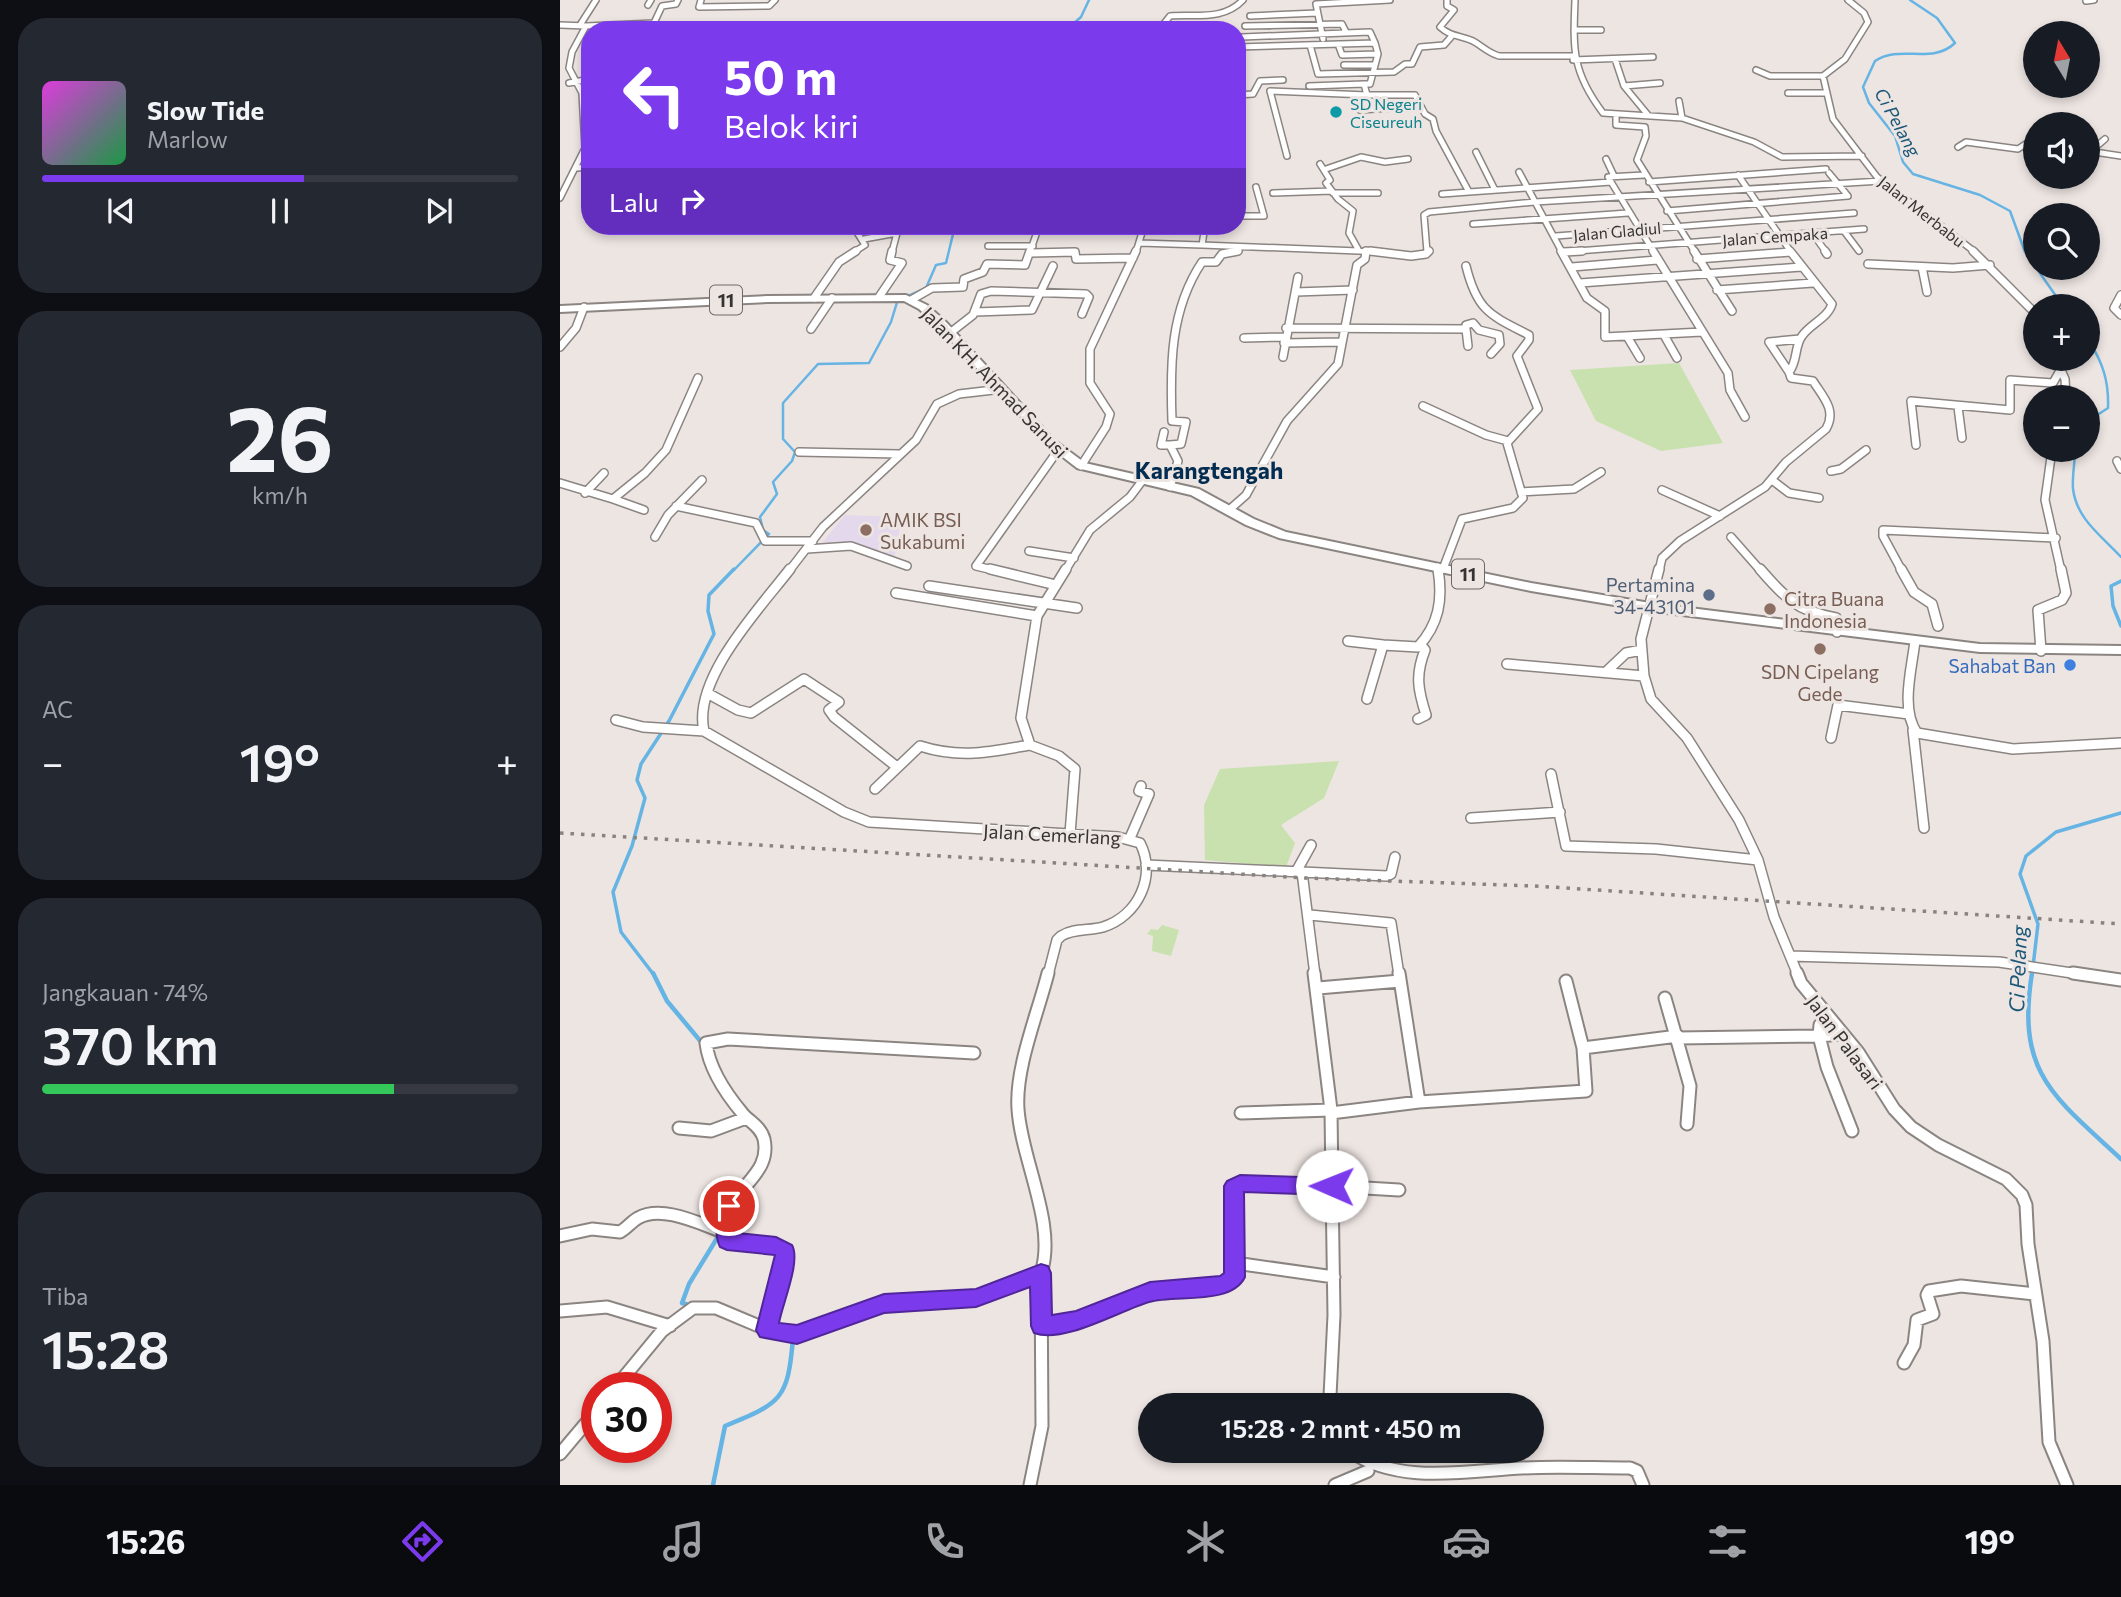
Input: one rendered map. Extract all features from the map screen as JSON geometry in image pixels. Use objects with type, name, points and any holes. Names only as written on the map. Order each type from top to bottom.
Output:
[{"type":"highway","name":"11","points":[[560,309],[814,298],[904,299]]},
{"type":"highway","name":"Jalan KH. Ahmad Sanusi","points":[[904,299],[947,329],[1059,449],[1081,466],[1195,492],[1250,522],[1283,535],[1650,607],[1915,640],[2041,651],[2116,650]]},
{"type":"street","points":[[585,21],[596,0]]},
{"type":"street","points":[[655,21],[662,5],[675,5],[678,0]]},
{"type":"street","points":[[701,0],[699,7],[748,3],[772,6],[775,0]]},
{"type":"street","points":[[723,7],[727,0]]},
{"type":"street","points":[[1166,21],[1170,16],[1210,16],[1233,10],[1243,0]]},
{"type":"street","points":[[1324,45],[1316,5],[1391,0]]},
{"type":"street","points":[[1447,0],[1447,6],[1454,10],[1440,27],[1451,37],[1471,40],[1490,54],[1615,59],[1653,57]]},
{"type":"street","points":[[1575,0],[1573,58],[1578,79],[1602,112],[1682,118],[1755,142],[1782,157],[1862,156]]},
{"type":"street","points":[[1756,69],[1770,76],[1823,76],[1845,59],[1847,48],[1865,32],[1868,22],[1864,13],[1848,0]]},
{"type":"street","points":[[2086,1],[2094,0]]},
{"type":"street","points":[[1250,16],[1317,13]]},
{"type":"street","points":[[1246,26],[1343,24],[1346,32]]},
{"type":"street","points":[[560,25],[581,25]]},
{"type":"street","points":[[581,29],[565,58],[569,83],[581,92]]},
{"type":"street","points":[[1574,30],[1601,30]]},
{"type":"street","points":[[1246,37],[1372,32],[1378,54],[1370,84],[1309,86]]},
{"type":"street","points":[[1270,36],[1273,45]]},
{"type":"street","points":[[1310,45],[1317,74],[1374,68],[1396,72],[1405,64],[1412,64],[1420,47],[1444,46],[1451,37]]},
{"type":"street","points":[[1246,46],[1375,43]]},
{"type":"street","points":[[1338,44],[1345,69]]},
{"type":"street","points":[[1342,55],[1378,54]]},
{"type":"street","points":[[1615,59],[1624,86],[1647,115]]},
{"type":"street","points":[[1331,74],[1335,85]]},
{"type":"street","name":"Jalan Merbabu","points":[[1823,76],[1833,120],[1881,181],[1909,199],[1945,232],[1990,265],[2023,300]]},
{"type":"street","points":[[1246,94],[1253,94],[1260,81],[1283,80]]},
{"type":"street","points":[[569,83],[581,81]]},
{"type":"street","points":[[1624,86],[1660,83]]},
{"type":"street","points":[[1364,85],[1367,95]]},
{"type":"street","points":[[1287,156],[1269,91],[1350,95],[1411,94],[1433,119],[1436,131],[1444,141],[1469,192]]},
{"type":"street","points":[[1788,93],[1825,93]]},
{"type":"street","points":[[1350,95],[1351,105]]},
{"type":"street","points":[[1679,101],[1682,118]]},
{"type":"street","points":[[1360,110],[1420,106]]},
{"type":"street","points":[[1616,114],[1616,125],[1645,127],[1646,136],[1637,158],[1644,175],[1732,311]]},
{"type":"street","points":[[2100,143],[2105,139]]},
{"type":"street","points":[[1958,146],[1966,142],[2018,149],[2023,146]]},
{"type":"street","points":[[1476,152],[1495,190]]},
{"type":"street","points":[[2100,153],[2121,156]]},
{"type":"street","points":[[1229,510],[1246,495],[1287,421],[1312,396],[1338,363],[1357,265],[1365,259],[1362,250],[1349,233],[1353,211],[1342,206],[1326,183],[1331,180],[1323,166],[1361,157],[1385,162],[1408,159]]},
{"type":"street","points":[[560,198],[581,158]]},
{"type":"street","points":[[1606,159],[1628,213],[1728,373],[1731,390],[1745,417]]},
{"type":"street","points":[[577,168],[581,168]]},
{"type":"street","points":[[1649,182],[1828,171],[1847,197],[1667,211]]},
{"type":"street","points":[[1519,172],[1590,302],[1605,311],[1607,338],[1702,332]]},
{"type":"street","points":[[1442,194],[1644,175]]},
{"type":"street","points":[[1738,176],[1801,267],[1832,304],[1832,308],[1800,339],[1795,366],[1789,372],[1769,342],[1800,339]]},
{"type":"street","points":[[1139,243],[1362,250],[1411,256],[1426,254],[1429,250],[1424,215],[1429,212],[1535,202],[1881,181]]},
{"type":"street","points":[[1246,216],[1264,216],[1256,187]]},
{"type":"street","points":[[1273,193],[1378,193]]},
{"type":"street","points":[[1473,224],[1628,213]]},
{"type":"street","name":"Jalan Gladiul","points":[[1556,236],[1854,213]]},
{"type":"street","name":"Jalan Cempaka","points":[[1564,251],[1864,229]]},
{"type":"street","points":[[1844,231],[1858,251]]},
{"type":"street","points":[[1812,234],[1827,254]]},
{"type":"street","points":[[814,298],[839,262],[863,248],[864,239],[861,235]]},
{"type":"street","points":[[864,239],[886,235]]},
{"type":"street","points":[[879,297],[902,263],[890,260],[896,235]]},
{"type":"street","points":[[904,299],[932,288],[963,287],[965,278],[983,272],[987,264],[1025,265],[1037,235]]},
{"type":"street","points":[[1081,466],[1106,427],[1110,414],[1090,382],[1093,342],[1142,235]]},
{"type":"street","points":[[1202,245],[1204,235]]},
{"type":"street","points":[[988,246],[1076,253],[1076,259],[1133,258]]},
{"type":"street","points":[[1164,432],[1161,445],[1181,444],[1186,422],[1172,421],[1169,367],[1188,280],[1202,262],[1215,262],[1223,254],[1238,252],[1239,247]]},
{"type":"street","points":[[1697,260],[1790,252]]},
{"type":"street","points":[[1753,255],[1763,270]]},
{"type":"street","points":[[1572,267],[1657,260]]},
{"type":"street","points":[[1868,264],[1922,267],[1990,265]]},
{"type":"street","points":[[975,312],[1028,312],[1034,308],[1053,266]]},
{"type":"street","points":[[1348,641],[1413,648],[1421,645],[1442,605],[1441,568],[1462,519],[1513,508],[1523,498],[1507,449],[1508,441],[1534,418],[1538,409],[1517,356],[1529,340],[1528,335],[1508,326],[1477,304],[1466,266]]},
{"type":"street","points":[[1580,283],[1801,267]]},
{"type":"street","points":[[1922,267],[1927,292]]},
{"type":"street","points":[[1283,357],[1286,328],[1298,277]]},
{"type":"street","points":[[1717,290],[1813,283]]},
{"type":"street","points":[[1296,292],[1353,290]]},
{"type":"street","points":[[947,329],[966,322],[975,312],[979,296],[985,292],[1040,291],[1088,295],[1082,314]]},
{"type":"street","points":[[2121,295],[2114,308],[2121,316]]},
{"type":"street","points":[[811,329],[832,298]]},
{"type":"street","points":[[560,347],[576,328],[584,307]]},
{"type":"street","points":[[1468,345],[1466,324],[1473,323],[1479,330],[1499,335],[1500,344],[1491,354]]},
{"type":"street","points":[[1286,328],[1466,329]]},
{"type":"street","points":[[1664,335],[1678,358]]},
{"type":"street","points":[[1244,338],[1341,342]]},
{"type":"street","points":[[1628,338],[1640,358]]},
{"type":"street","points":[[1916,445],[1911,401],[2010,410],[2010,380],[2053,383],[2060,371]]},
{"type":"street","name":"Jalan Palasari","points":[[1789,372],[1791,377],[1811,379],[1831,414],[1826,429],[1772,480],[1680,541],[1662,558],[1641,639],[1644,676],[1651,699],[1693,747],[1739,820],[1758,860],[1774,917],[1801,983],[1858,1052],[1894,1109],[1911,1127],[1938,1145],[2006,1180],[2022,1195],[2026,1205],[2035,1294],[2043,1341],[2049,1442],[2067,1485]]},
{"type":"street","points":[[612,499],[645,473],[666,450],[698,377]]},
{"type":"street","points":[[616,720],[643,727],[704,730],[701,718],[707,693],[731,645],[834,514],[916,440],[942,400],[959,394],[1002,389]]},
{"type":"street","points":[[1423,406],[1439,410],[1487,436],[1508,441]]},
{"type":"street","points":[[1958,407],[1962,438]]},
{"type":"street","points":[[1170,445],[1178,461],[1170,487]]},
{"type":"street","points":[[1056,585],[976,566],[1059,449]]},
{"type":"street","points":[[1831,471],[1841,469],[1866,450]]},
{"type":"street","points":[[799,452],[901,454]]},
{"type":"street","points":[[2041,651],[2038,610],[2066,596],[2046,500],[2051,462]]},
{"type":"street","points":[[1521,492],[1570,491],[1595,479],[1601,472]]},
{"type":"street","points":[[585,493],[604,473]]},
{"type":"street","points":[[655,537],[676,506],[702,480]]},
{"type":"street","points":[[1772,480],[1789,493],[1819,498]]},
{"type":"street","points":[[1030,746],[1021,718],[1023,688],[1037,616],[1090,530],[1130,497],[1142,481]]},
{"type":"street","points":[[560,483],[644,510]]},
{"type":"street","points":[[1662,490],[1720,516]]},
{"type":"street","points":[[676,506],[756,523],[765,541],[851,546],[907,566]]},
{"type":"street","points":[[1938,626],[1932,604],[1913,590],[1883,530],[2056,538]]},
{"type":"street","points":[[1731,537],[1785,598],[1802,610],[1836,618],[1838,632]]},
{"type":"street","points":[[1029,551],[1074,558]]},
{"type":"street","points":[[929,586],[1077,608]]},
{"type":"street","points":[[896,593],[1037,616]]},
{"type":"street","points":[[1915,640],[1909,714],[1924,828]]},
{"type":"street","points":[[1367,699],[1383,645]]},
{"type":"street","points":[[1418,719],[1426,715],[1417,686],[1417,670],[1425,650],[1421,645]]},
{"type":"street","points":[[1607,671],[1626,653],[1642,650]]},
{"type":"street","points":[[1507,664],[1644,676]]},
{"type":"street","points":[[707,693],[738,710],[751,713],[798,680],[804,679],[838,701],[829,712],[897,767]]},
{"type":"street","points":[[1831,738],[1838,705],[1909,714]]},
{"type":"street","name":"Jalan Cemerlang","points":[[704,730],[844,811],[869,822],[1130,838],[1144,850],[1146,865]]},
{"type":"street","points":[[1913,730],[1942,739],[2013,749],[2064,744],[2121,743]]},
{"type":"street","points":[[875,789],[920,746],[946,754],[972,755],[1030,746],[1059,756],[1075,769],[1070,834]]},
{"type":"street","points":[[1552,774],[1566,846],[1656,849],[1758,860]]},
{"type":"street","points":[[1130,838],[1149,794],[1139,791],[1141,786]]},
{"type":"street","points":[[1471,818],[1560,812]]},
{"type":"street","points":[[1311,845],[1299,872],[1310,915],[1331,1111],[1334,1277],[1330,1393]]},
{"type":"street","points":[[1030,1485],[1042,1426],[1041,1273],[1044,1254],[1040,1214],[1017,1109],[1018,1087],[1057,940],[1068,931],[1103,927],[1125,915],[1144,889],[1146,865],[1389,876],[1395,857]]},
{"type":"street","points":[[1310,915],[1391,923],[1419,1102]]},
{"type":"street","points":[[1790,956],[1999,962],[2121,980]]},
{"type":"street","points":[[1318,988],[1400,981]]},
{"type":"street","points":[[1241,1113],[1331,1111],[1419,1102],[1584,1092],[1587,1088],[1583,1048],[1566,981]]},
{"type":"street","points":[[1665,998],[1678,1037],[1691,1095],[1687,1124]]},
{"type":"street","points":[[1828,1016],[1820,1025],[1819,1036],[1827,1067],[1852,1131]]},
{"type":"street","points":[[1583,1048],[1678,1037],[1841,1034]]},
{"type":"street","points":[[767,1330],[775,1292],[785,1263],[785,1251],[776,1246],[727,1241],[726,1233],[729,1206],[756,1176],[765,1154],[763,1135],[746,1118],[721,1081],[705,1046],[709,1041],[844,1044],[974,1053]]},
{"type":"street","points":[[679,1128],[711,1131],[746,1118]]},
{"type":"street","points":[[1042,1326],[1077,1320],[1150,1292],[1228,1284],[1235,1277],[1236,1185],[1399,1190]]},
{"type":"street","points":[[560,1236],[592,1229],[620,1232],[637,1218],[649,1214],[676,1218],[726,1233]]},
{"type":"street","points":[[1235,1263],[1334,1277]]},
{"type":"street","points":[[629,1372],[670,1326],[691,1309],[712,1307],[767,1330],[797,1335],[884,1304],[976,1298],[1008,1288],[1041,1273]]},
{"type":"street","points":[[1904,1363],[1914,1345],[1917,1320],[1933,1314],[1927,1295],[1929,1291],[1961,1286],[2035,1294]]},
{"type":"street","points":[[560,1311],[607,1307],[639,1319],[670,1326]]},
{"type":"street","points":[[560,1454],[581,1429]]},
{"type":"street","points":[[1358,1463],[1368,1471],[1421,1480],[1505,1469],[1630,1468],[1641,1476],[1643,1485]]},
{"type":"street","points":[[1335,1485],[1368,1471]]},
{"type":"shaded area","name":"AMIK BSI Sukabumi","points":[[845,515],[902,517],[894,559],[822,543]]},
{"type":"green space","points":[[1679,363],[1723,443],[1661,451],[1596,421],[1570,370]]},
{"type":"green space","points":[[1339,761],[1324,798],[1281,825],[1295,843],[1286,867],[1205,860],[1204,805],[1220,769]]},
{"type":"green space","points":[[1162,925],[1179,930],[1171,956],[1152,951],[1153,936],[1147,934],[1151,929],[1158,930]]},
{"type":"waterway","points":[[1076,21],[1089,0]]},
{"type":"waterway","name":"Ci Pelang","points":[[1910,0],[1937,18],[1955,43],[1936,53],[1895,54],[1875,61],[1863,87],[1869,103],[1895,136],[1903,162],[1913,174],[1980,195],[2010,211],[2025,252],[2055,294]]},
{"type":"waterway","points":[[906,297],[926,288],[936,265],[946,263],[953,235]]},
{"type":"waterway","points":[[733,571],[769,534],[763,530],[760,517],[777,494],[773,482],[792,461],[795,452],[783,439],[783,403],[818,364],[869,363],[891,322],[898,299]]},
{"type":"waterway","name":"Ci Pelang","points":[[2100,361],[2108,399],[2108,408],[2100,413]]},
{"type":"waterway","name":"Ci Pelang","points":[[2074,462],[2075,500],[2091,527],[2121,557]]},
{"type":"waterway","points":[[654,975],[621,932],[613,892],[632,846],[645,798],[637,780],[641,764],[669,721],[714,634],[708,611],[709,595],[734,569]]},
{"type":"waterway","name":"Ci Pelang","points":[[2121,581],[2111,586],[2113,606],[2121,626]]},
{"type":"waterway","name":"Ci Pelang","points":[[2032,975],[2038,924],[2020,874],[2026,856],[2056,832],[2121,813]]},
{"type":"waterway","name":"Ci Pelang","points":[[2032,973],[2028,1007],[2030,1035],[2035,1059],[2045,1080],[2076,1117],[2121,1159]]},
{"type":"waterway","points":[[654,975],[667,1001],[702,1043]]},
{"type":"waterway","points":[[727,1204],[736,1190]]},
{"type":"waterway","points":[[689,1305],[682,1303],[689,1284],[719,1235]]},
{"type":"waterway","points":[[713,1485],[725,1426],[759,1411],[778,1397],[788,1375],[793,1338]]},
{"type":"railway","points":[[560,833],[1305,878],[1535,886],[2121,924]]},
{"type":"place","name":"SD Negeri Ciseureuh","points":[[1336,112]]},
{"type":"place","name":"AMIK BSI Sukabumi","points":[[866,530]]},
{"type":"place","name":"Pertamina 34-43101","points":[[1709,595]]},
{"type":"place","name":"Citra Buana Indonesia","points":[[1770,609]]},
{"type":"place","name":"SDN Cipelang Gede","points":[[1820,649]]},
{"type":"place","name":"Sahabat Ban","points":[[2070,665]]},
{"type":"district","name":"Karangtengah","points":[[1209,470]]},
{"type":"route","points":[[729,1206],[726,1216],[727,1241],[776,1246],[785,1251],[785,1263],[775,1292],[767,1330],[784,1335],[797,1335],[884,1304],[928,1299],[976,1298],[999,1292],[1041,1273],[1042,1326],[1077,1320],[1150,1292],[1228,1284],[1235,1277],[1234,1186],[1332,1186]]}]
